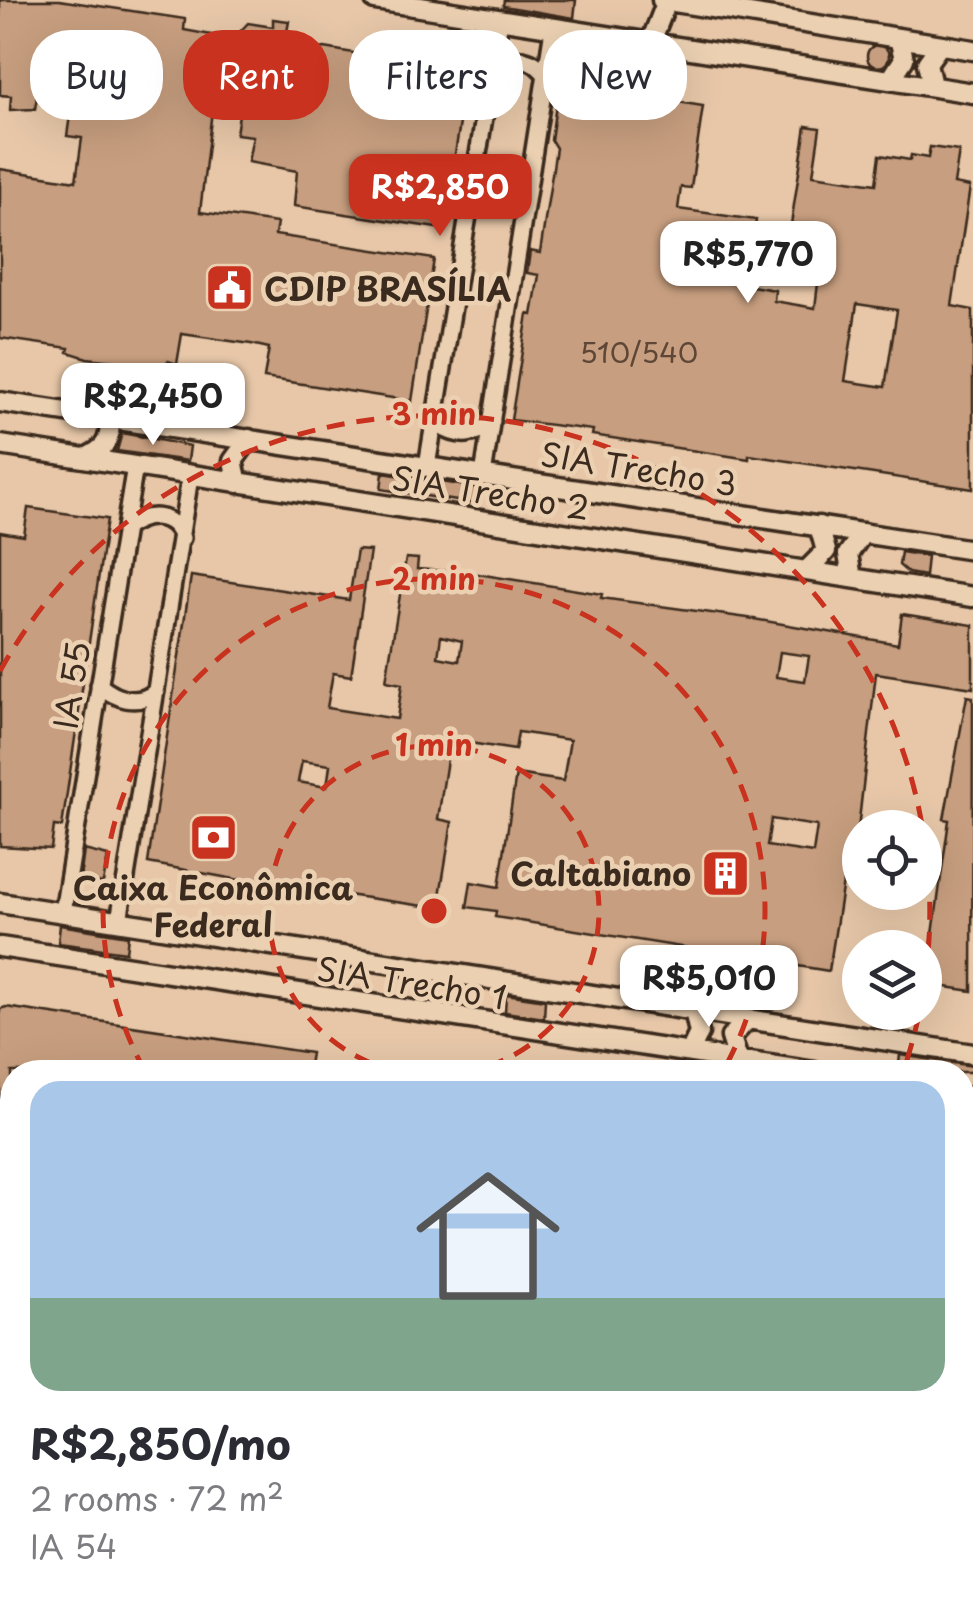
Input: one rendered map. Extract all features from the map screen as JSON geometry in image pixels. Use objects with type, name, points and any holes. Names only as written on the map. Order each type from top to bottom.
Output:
[{"type":"main road","points":[[375,0],[428,4],[559,30]]},
{"type":"main road","points":[[655,30],[665,0],[973,50]]},
{"type":"main road","points":[[891,79],[904,59],[900,38]]},
{"type":"main road","points":[[932,86],[927,62],[940,45]]},
{"type":"main road","points":[[687,49],[973,92]]},
{"type":"main road","name":"SIA Trecho 3","points":[[0,402],[973,550]]},
{"type":"main road","points":[[84,458],[104,448],[109,439],[109,419]]},
{"type":"main road","points":[[238,483],[232,462],[249,440]]},
{"type":"main road","name":"SIA Trecho 2","points":[[0,445],[973,597]]},
{"type":"main road","points":[[807,570],[826,551],[818,526]]},
{"type":"main road","points":[[852,578],[848,554],[863,533]]},
{"type":"main road","points":[[0,903],[973,1054]]},
{"type":"main road","name":"SIA Trecho 1","points":[[0,948],[738,1060]]},
{"type":"main road","points":[[690,1052],[699,1033],[694,1010]]},
{"type":"main road","points":[[738,1060],[732,1037],[748,1018]]},
{"type":"street","points":[[498,30],[500,20]]},
{"type":"street","points":[[483,476],[543,103]]},
{"type":"street","points":[[427,466],[481,120]]},
{"type":"street","points":[[435,415],[440,426],[458,434],[472,434],[492,421]]},
{"type":"street","name":"IA 55","points":[[63,912],[135,466]]},
{"type":"street","points":[[119,921],[183,542],[190,476]]},
{"type":"street","points":[[125,528],[150,516],[166,518],[178,527],[183,542]]},
{"type":"street","points":[[99,685],[130,700],[148,698],[156,691]]},
{"type":"building","points":[[0,0],[59,0],[185,19],[183,120],[211,120],[200,212],[277,223],[275,235],[434,259],[412,401],[264,378],[269,348],[251,344],[182,334],[177,364],[168,361],[163,367],[87,358],[68,352],[69,348],[0,338],[0,169],[76,181],[82,138],[67,136],[69,120],[163,120],[163,30],[30,30],[30,109],[10,110],[11,96],[0,95]]},
{"type":"building","points":[[504,0],[576,0],[574,18],[503,6]]},
{"type":"building","points":[[273,19],[289,21],[287,30],[241,30],[248,23],[273,27]]},
{"type":"building","points":[[878,45],[889,56],[878,67],[867,56]]},
{"type":"building","points":[[329,49],[349,52],[349,120],[460,120],[443,229],[294,206],[297,171],[248,162],[253,136],[236,134],[238,120],[329,120]]},
{"type":"building","points":[[687,103],[703,106],[691,188],[681,187],[678,209],[756,220],[746,285],[775,290],[774,301],[815,308],[818,283],[783,277],[806,126],[820,128],[813,175],[876,184],[880,155],[910,160],[911,155],[928,158],[930,147],[959,151],[954,184],[970,187],[952,306],[973,310],[973,489],[749,455],[749,459],[592,435],[593,430],[511,420],[528,314],[532,315],[539,275],[527,273],[530,251],[540,253],[556,148],[551,140],[554,120],[687,120]],"holes":[[[857,304],[897,310],[885,387],[845,381]]]},
{"type":"building","points":[[122,433],[190,446],[188,461],[117,451]]},
{"type":"building","points":[[383,473],[479,488],[476,504],[381,489]]},
{"type":"building","points":[[28,508],[107,519],[62,827],[54,826],[51,849],[0,846],[0,532],[24,536]]},
{"type":"building","points":[[357,550],[370,551],[351,676],[333,673],[327,708],[397,719],[402,684],[386,681],[406,558],[418,559],[417,569],[472,573],[602,594],[601,598],[898,644],[902,614],[973,625],[973,688],[876,673],[860,810],[842,810],[842,888],[829,971],[495,917],[496,911],[467,907],[471,882],[499,887],[516,774],[563,781],[570,740],[518,732],[515,750],[450,740],[438,819],[452,822],[438,908],[305,889],[304,892],[148,863],[191,576],[349,600]],"holes":[[[441,636],[462,641],[459,661],[438,657]],[[780,652],[809,656],[805,681],[776,677]],[[302,761],[330,765],[327,787],[298,782]],[[771,819],[817,826],[813,853],[767,846]]]},
{"type":"building","points":[[901,552],[927,556],[925,576],[908,573],[899,565]]},
{"type":"building","points":[[967,696],[973,697],[972,991],[942,986],[942,930],[934,930],[936,910],[942,910],[942,870],[949,820],[944,819]]},
{"type":"building","points":[[84,850],[108,856],[103,883],[80,880]]},
{"type":"building","points":[[60,925],[128,936],[126,952],[58,943]]},
{"type":"building","points":[[506,994],[545,1000],[544,1018],[505,1012]]},
{"type":"building","points":[[0,1009],[311,1053],[310,1060],[0,1060]]},
{"type":"building","points":[[900,1055],[933,1060],[899,1060]]},
{"type":"place","name":"CDIP BRASÍLIA","points":[[229,288]]},
{"type":"place","name":"Caixa Econômica Federal","points":[[213,837]]},
{"type":"place","name":"Caltabiano","points":[[726,873]]}]
